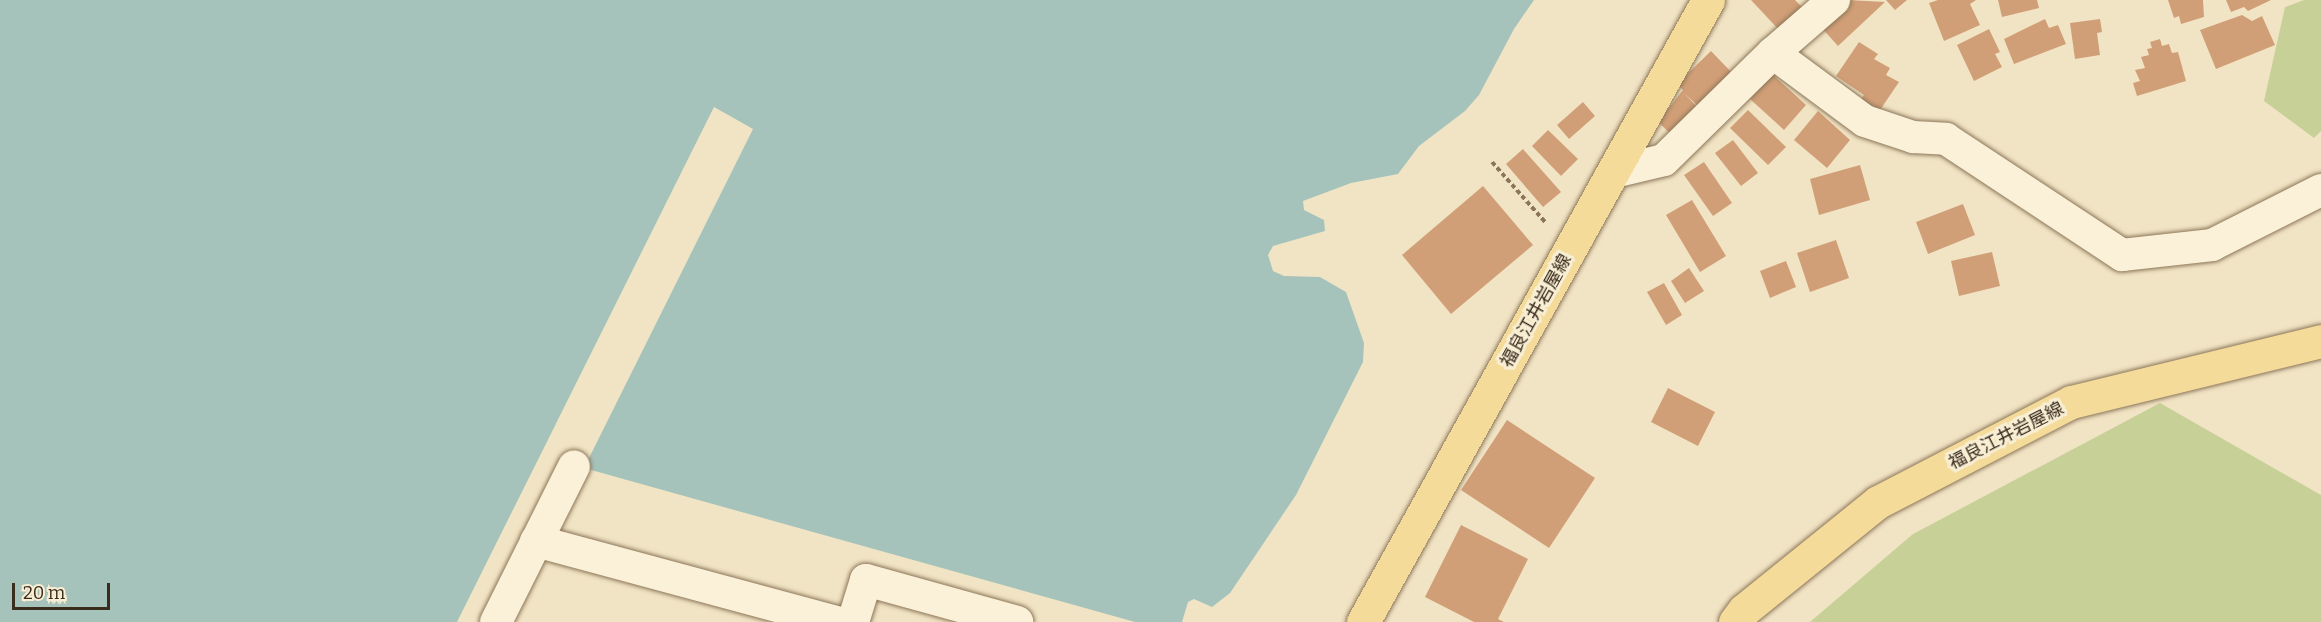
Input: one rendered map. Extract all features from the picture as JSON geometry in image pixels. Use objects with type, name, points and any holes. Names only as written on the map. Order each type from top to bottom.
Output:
[{"type":"main road","name":"福良江井岩屋線","points":[[1363,622],[1708,0]]},
{"type":"main road","name":"福良江井岩屋線","points":[[1735,622],[1744,610],[1878,502],[2071,402],[2321,341]]},
{"type":"street","points":[[1614,172],[1664,160],[1773,52],[1834,0]]},
{"type":"street","points":[[1773,52],[1865,121],[1913,137],[1946,139],[2122,255],[2212,244],[2321,190]]},
{"type":"street","points":[[496,622],[574,466]]},
{"type":"street","points":[[537,541],[837,622]]},
{"type":"street","points":[[853,622],[866,580],[1017,622]]},
{"type":"path","points":[[1492,162],[1546,224]]},
{"type":"green space","points":[[2304,0],[2321,0],[2321,131],[2314,138],[2264,101],[2285,7]]},
{"type":"green space","points":[[2160,403],[2321,495],[2321,622],[1810,622],[1913,534]]},
{"type":"water","points":[[0,0],[1534,0],[1514,29],[1479,95],[1465,111],[1419,146],[1398,174],[1351,183],[1303,201],[1304,210],[1324,220],[1325,231],[1273,246],[1268,255],[1273,271],[1284,276],[1320,277],[1346,292],[1364,343],[1363,362],[1296,495],[1230,593],[1212,607],[1194,599],[1188,602],[1182,622],[1135,622],[584,468],[753,129],[714,107],[457,622],[0,622]]},
{"type":"building","points":[[1751,0],[1795,0],[1804,9],[1780,31]]},
{"type":"building","points":[[1848,0],[1885,2],[1838,46],[1820,26]]},
{"type":"building","points":[[1886,0],[1907,0],[1895,10]]},
{"type":"building","points":[[1938,0],[1976,0],[1970,4],[1980,25],[1944,41],[1929,3]]},
{"type":"building","points":[[1998,0],[2037,0],[2039,8],[2002,17]]},
{"type":"building","points":[[2168,0],[2203,0],[2204,17],[2181,24],[2179,16],[2174,18]]},
{"type":"building","points":[[2226,0],[2271,0],[2248,11],[2244,7],[2231,12]]},
{"type":"building","points":[[2242,15],[2252,21],[2262,16],[2275,45],[2216,69],[2200,30]]},
{"type":"building","points":[[2045,19],[2049,28],[2058,25],[2066,44],[2014,64],[2004,39]]},
{"type":"building","points":[[2100,19],[2102,32],[2097,33],[2100,55],[2075,59],[2070,23]]},
{"type":"building","points":[[1989,29],[2000,52],[1995,54],[2002,67],[1974,81],[1957,45]]},
{"type":"building","points":[[2160,39],[2162,46],[2169,44],[2172,53],[2178,52],[2186,81],[2137,96],[2133,83],[2140,81],[2135,70],[2145,68],[2141,57],[2149,55],[2147,49],[2152,48],[2150,42]]},
{"type":"building","points":[[1859,42],[1878,54],[1874,59],[1890,68],[1886,75],[1899,82],[1878,113],[1860,101],[1864,95],[1836,76]]},
{"type":"building","points":[[1711,51],[1735,76],[1701,109],[1684,93],[1700,110],[1674,137],[1658,122],[1683,90],[1677,84]]},
{"type":"building","points":[[1772,74],[1806,105],[1784,130],[1750,99]]},
{"type":"building","points":[[1583,102],[1595,116],[1569,139],[1557,125]]},
{"type":"building","points":[[1748,110],[1786,147],[1768,165],[1730,128]]},
{"type":"building","points":[[1818,111],[1850,140],[1827,168],[1794,140]]},
{"type":"building","points":[[1548,130],[1578,159],[1561,176],[1532,146]]},
{"type":"building","points":[[1733,140],[1758,173],[1741,186],[1715,153]]},
{"type":"building","points":[[1523,149],[1561,192],[1543,207],[1506,164]]},
{"type":"building","points":[[1704,162],[1732,203],[1713,216],[1684,175]]},
{"type":"building","points":[[1860,165],[1870,200],[1819,215],[1810,179]]},
{"type":"building","points":[[1483,186],[1533,245],[1451,314],[1402,255]]},
{"type":"building","points":[[1692,200],[1726,256],[1700,272],[1666,215]]},
{"type":"building","points":[[1963,204],[1975,235],[1928,254],[1916,222]]},
{"type":"building","points":[[1836,240],[1849,278],[1810,292],[1797,253]]},
{"type":"building","points":[[1992,252],[2000,286],[1959,296],[1951,261]]},
{"type":"building","points":[[1786,261],[1796,287],[1770,298],[1760,271]]},
{"type":"building","points":[[1689,268],[1704,291],[1685,303],[1671,281]]},
{"type":"building","points":[[1664,283],[1682,315],[1666,325],[1647,292]]},
{"type":"building","points":[[1668,388],[1715,412],[1698,446],[1651,422]]},
{"type":"building","points":[[1507,420],[1595,478],[1549,548],[1461,490]]},
{"type":"building","points":[[1461,525],[1528,559],[1498,619],[1504,622],[1474,622],[1425,597]]}]
